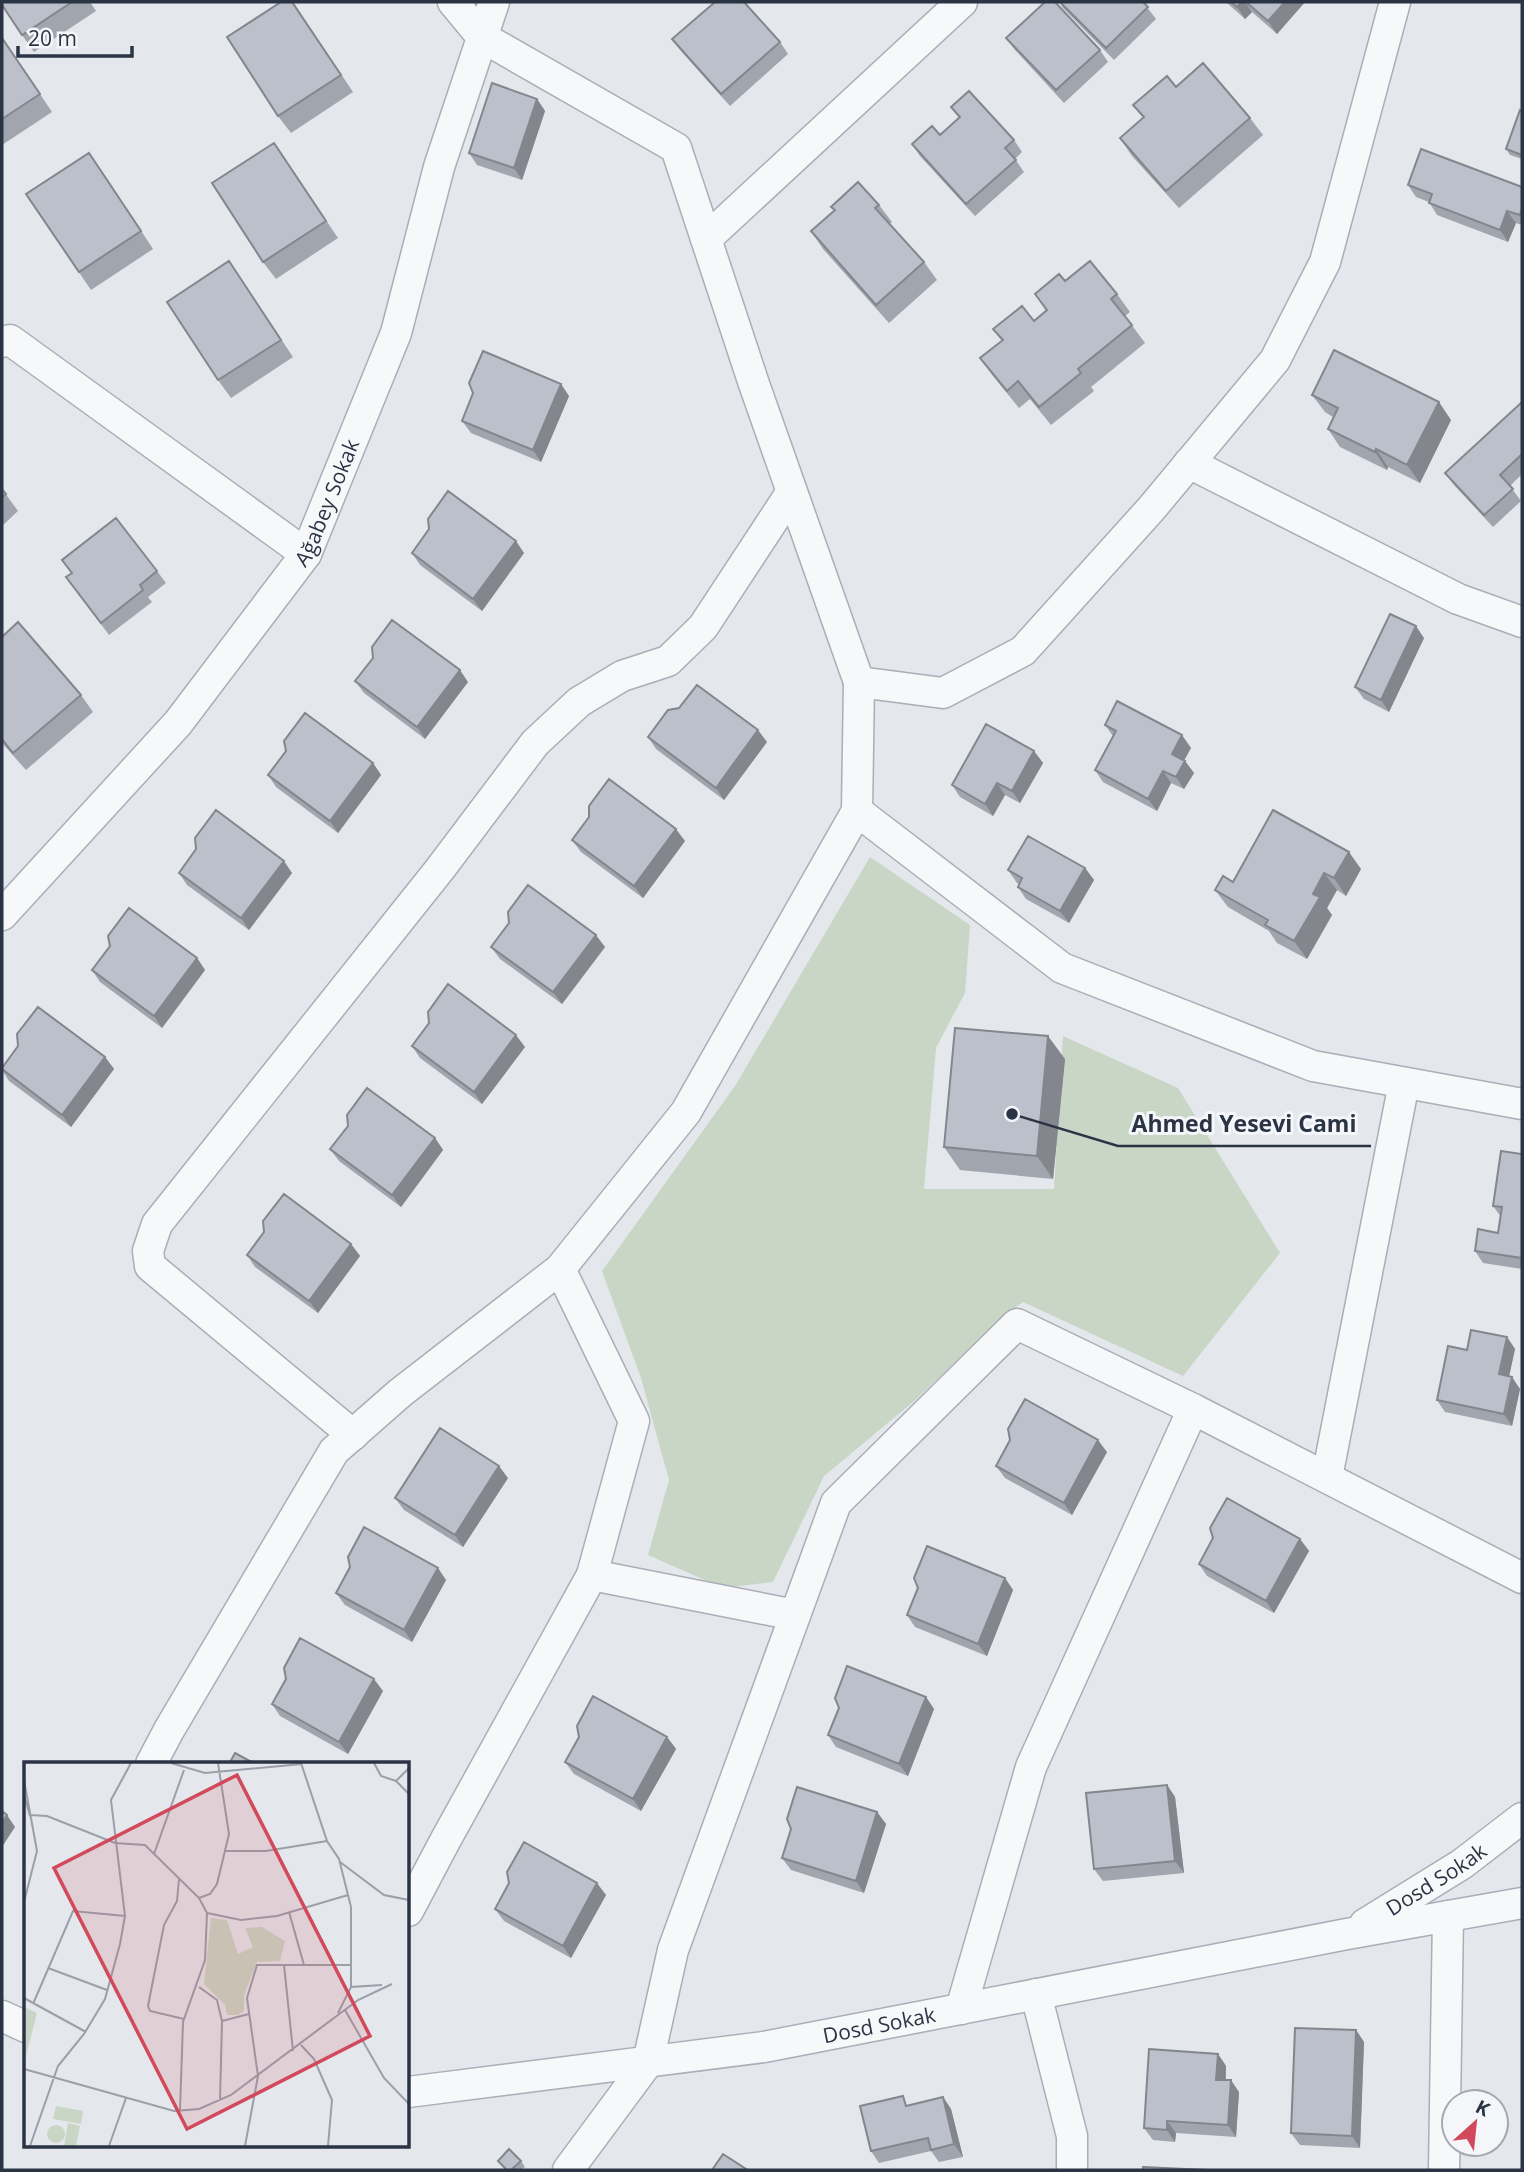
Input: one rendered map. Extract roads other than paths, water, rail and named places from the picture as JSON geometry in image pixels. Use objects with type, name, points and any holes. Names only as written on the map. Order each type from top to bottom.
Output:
[{"type":"street","points":[[151,1762],[334,1451],[400,1393],[560,1269],[686,1112],[857,811],[859,682],[791,493],[676,148],[482,37],[453,2]]},
{"type":"street","name":"Ağabey Sokak","points":[[2,915],[178,723],[306,554],[396,333],[439,167],[494,2]]},
{"type":"street","points":[[706,239],[962,2]]},
{"type":"street","points":[[859,682],[943,693],[1023,651],[1151,509],[1275,359],[1325,262],[1395,2]]},
{"type":"street","points":[[2,342],[10,340],[306,554]]},
{"type":"street","points":[[1189,463],[1458,599],[1522,622]]},
{"type":"street","points":[[353,1434],[150,1266],[148,1251],[157,1224],[440,869],[535,743],[579,702],[622,676],[668,660],[704,627],[791,493]]},
{"type":"street","points":[[857,811],[1062,968],[1313,1066],[1522,1104]]},
{"type":"street","points":[[1327,1477],[1404,1083]]},
{"type":"street","points":[[410,1907],[592,1575],[634,1421],[560,1269]]},
{"type":"street","points":[[568,2170],[648,2062],[673,1950],[836,1503],[1017,1324],[1193,1409],[1522,1578]]},
{"type":"street","points":[[961,2009],[1031,1767],[1193,1409]]},
{"type":"street","points":[[592,1575],[795,1615]]},
{"type":"street","name":"Dosd Sokak","points":[[1347,1934],[1440,1879],[1522,1818]]},
{"type":"street","name":"Dosd Sokak","points":[[410,2092],[764,2047],[1347,1934],[1522,1903]]},
{"type":"street","points":[[1444,2170],[1448,1916]]},
{"type":"street","points":[[1035,1994],[1072,2136],[1072,2170]]},
{"type":"place","name":"Ahmed Yesevi Cami","points":[[1012,1114]]}]
